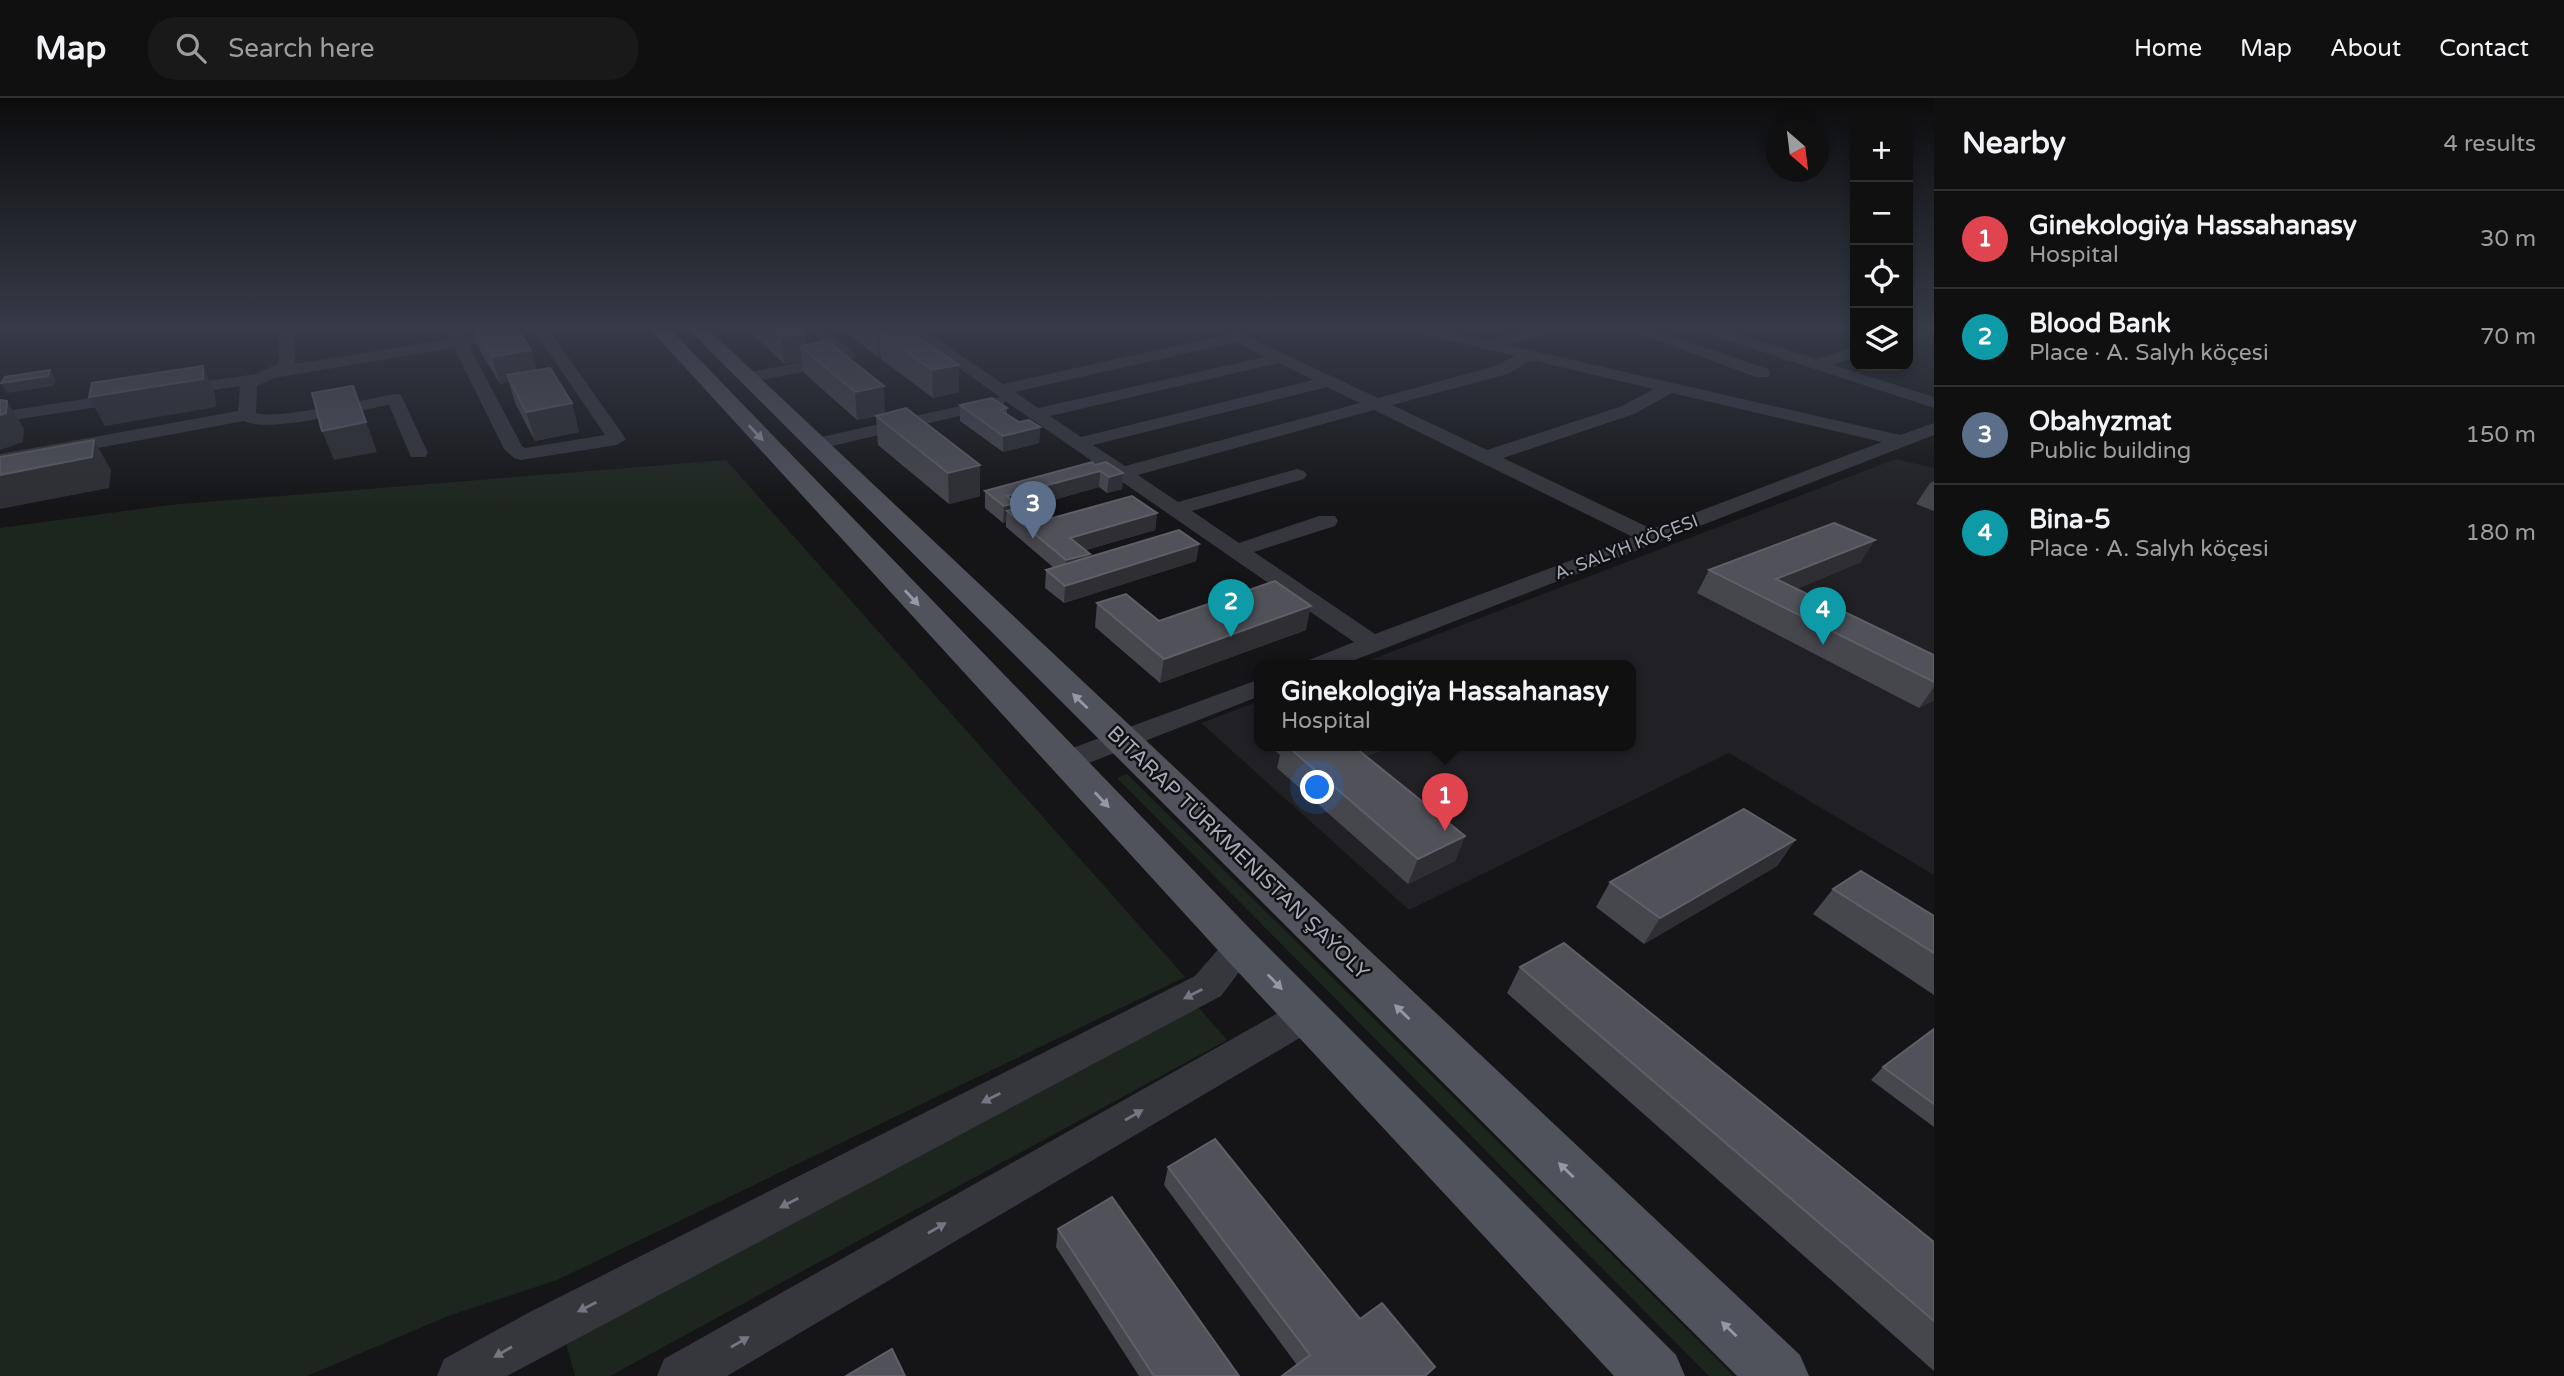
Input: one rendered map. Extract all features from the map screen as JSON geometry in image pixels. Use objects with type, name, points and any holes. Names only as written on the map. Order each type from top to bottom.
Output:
[{"type":"main road","points":[[715,389],[1241,947],[1655,1376]]},
{"type":"main road","name":"BITARAP TÜRKMENISTAN ŞAÝOLY","points":[[758,389],[1779,1376]]},
{"type":"street","points":[[0,460],[51,452],[71,426],[149,395],[187,389]]},
{"type":"street","points":[[247,415],[249,389]]},
{"type":"street","points":[[489,389],[514,449],[521,454],[617,439],[575,389]]},
{"type":"street","points":[[997,389],[1373,644]]},
{"type":"street","points":[[815,444],[1032,389]]},
{"type":"street","points":[[1035,414],[1146,389]]},
{"type":"street","points":[[1078,443],[1298,389]]},
{"type":"street","points":[[1345,389],[1651,537]]},
{"type":"street","points":[[1121,473],[1434,389]]},
{"type":"street","points":[[1486,457],[1628,410],[1668,389]]},
{"type":"street","points":[[1672,389],[1934,449]]},
{"type":"street","points":[[1889,389],[1934,403]]},
{"type":"street","points":[[0,417],[71,426],[247,415],[256,420],[280,419],[395,399],[418,453]]},
{"type":"street","name":"A. SALYH KÖÇESI","points":[[1331,660],[1934,429]]},
{"type":"street","points":[[1175,509],[1297,475]]},
{"type":"street","points":[[1236,551],[1327,521]]},
{"type":"street","points":[[1066,761],[1254,689]]},
{"type":"street","points":[[461,1376],[569,1316],[1208,986],[1241,947]]},
{"type":"street","points":[[681,1376],[1307,1015]]},
{"type":"shaded area","points":[[1896,459],[1934,468],[1934,875],[1729,753],[1409,910],[1201,723],[1254,703],[1254,751],[1636,751],[1636,660],[1370,660]]},
{"type":"shaded area","points":[[726,460],[1185,977],[557,1280],[448,1316],[307,1376],[0,1376],[0,528],[169,505]]},
{"type":"shaded area","points":[[1127,774],[1734,1376],[1709,1376],[1117,778]]},
{"type":"shaded area","points":[[1198,1007],[1227,1040],[610,1376],[575,1376],[565,1339]]},
{"type":"building","points":[[91,389],[142,389],[89,397]]},
{"type":"building","points":[[354,389],[366,422],[322,431],[312,393]]},
{"type":"building","points":[[514,389],[563,389],[572,403],[526,412]]},
{"type":"building","points":[[851,389],[871,389],[855,392]]},
{"type":"building","points":[[992,398],[1007,408],[1000,410],[1019,422],[1029,420],[1040,427],[1003,436],[960,405]]},
{"type":"building","points":[[0,400],[7,401],[6,413],[0,415]]},
{"type":"building","points":[[906,408],[980,465],[948,473],[876,416]]},
{"type":"building","points":[[94,440],[92,457],[0,475],[0,457]]},
{"type":"building","points":[[1092,462],[1095,465],[1106,462],[1123,473],[1109,477],[1100,471],[1007,496],[1015,503],[1004,506],[985,491]]},
{"type":"building","points":[[1132,496],[1157,513],[1070,538],[1090,554],[1066,560],[1007,511],[1031,504],[1049,519]]},
{"type":"building","points":[[1834,523],[1875,540],[1776,579],[1934,655],[1934,682],[1709,570]]},
{"type":"building","points":[[1179,530],[1199,544],[1065,586],[1046,570]]},
{"type":"building","points":[[1275,581],[1311,606],[1164,659],[1097,603],[1126,594],[1159,621]]},
{"type":"building","points":[[1293,751],[1359,751],[1465,836],[1418,859]]},
{"type":"building","points":[[1744,809],[1795,840],[1660,918],[1610,882]]},
{"type":"building","points":[[1861,871],[1934,916],[1934,953],[1833,889]]},
{"type":"building","points":[[1564,943],[1934,1242],[1934,1321],[1520,967]]},
{"type":"building","points":[[1934,1029],[1934,1104],[1883,1067]]},
{"type":"building","points":[[1215,1139],[1360,1319],[1382,1303],[1435,1367],[1425,1376],[1282,1376],[1310,1355],[1168,1167]]},
{"type":"building","points":[[1112,1197],[1239,1376],[1154,1376],[1058,1229]]},
{"type":"building","points":[[892,1349],[905,1376],[846,1376]]},
{"type":"place","name":"Obahyzmat","points":[[1033,539]]},
{"type":"place","name":"Blood Bank","points":[[1231,637]]},
{"type":"place","name":"Bina-5","points":[[1823,645]]},
{"type":"place","name":"Ginekologiýa Hassahanasy","points":[[1445,831]]}]
